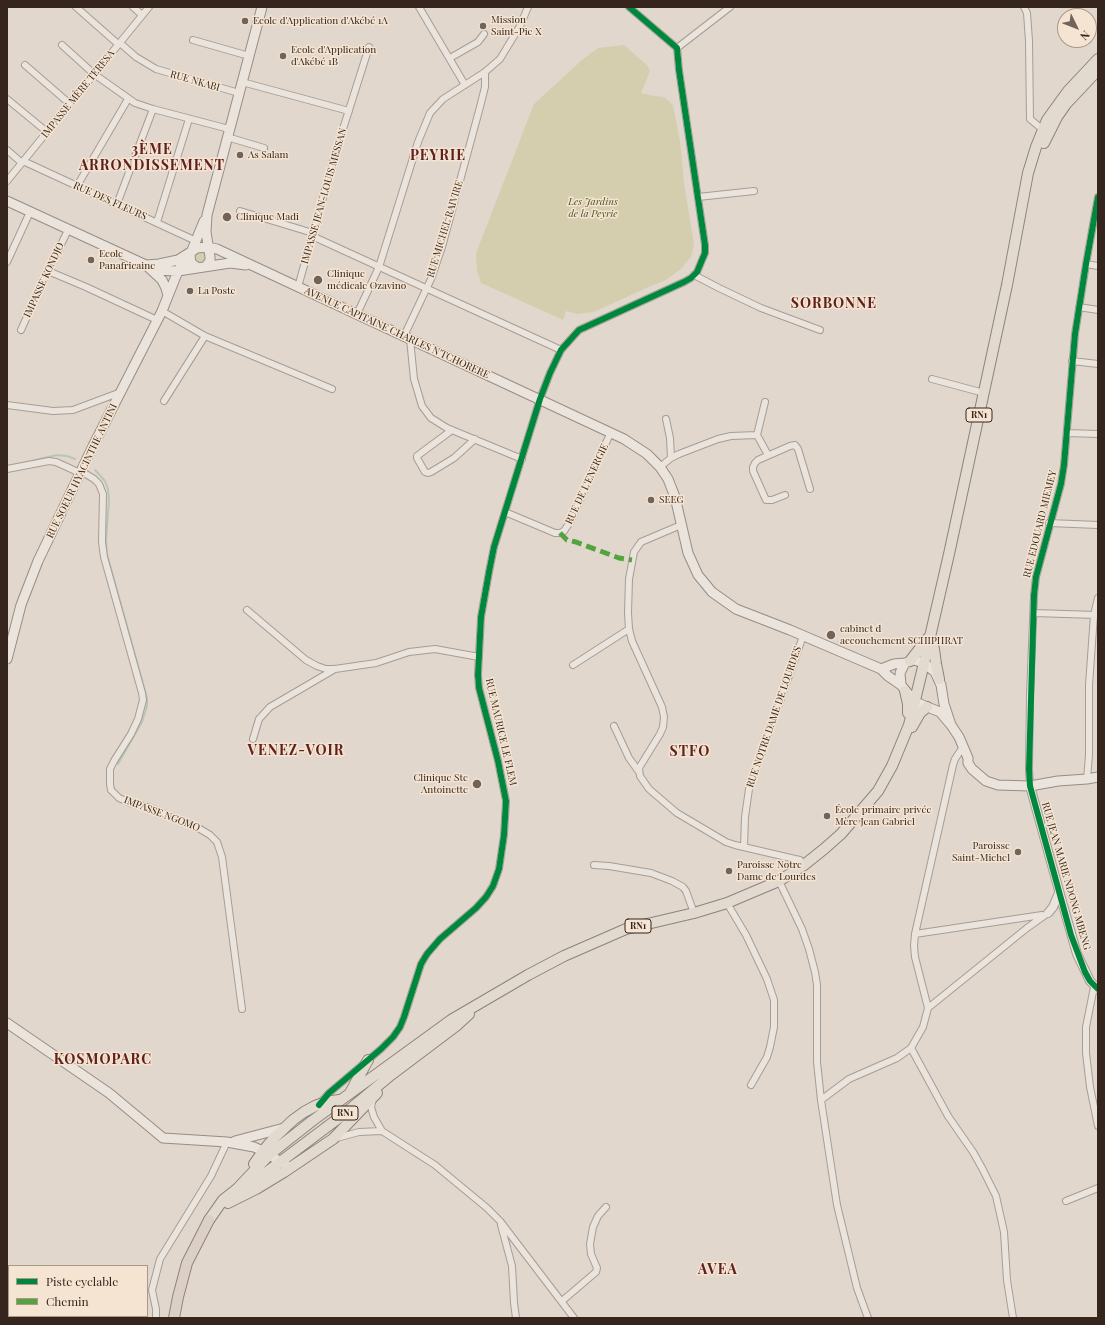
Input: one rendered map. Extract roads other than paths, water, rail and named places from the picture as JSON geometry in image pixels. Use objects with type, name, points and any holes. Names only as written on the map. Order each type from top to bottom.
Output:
[{"type":"highway","name":"RN1","points":[[174,1318],[187,1263],[211,1221]]},
{"type":"highway","name":"RN1","points":[[181,1318],[184,1299],[193,1265],[211,1221]]},
{"type":"main road","points":[[200,268],[191,264],[190,259],[202,248],[207,215],[262,7]]},
{"type":"main road","name":"RN1","points":[[211,1221],[223,1200],[237,1189],[266,1153],[346,1099],[451,1020],[528,975],[564,956],[626,929],[694,913],[727,903],[779,881],[804,865],[841,834],[861,812],[882,784],[901,746],[909,725],[950,554],[1028,174],[1042,129],[1068,91],[1098,59]]},
{"type":"main road","name":"RN1","points":[[1025,194],[1042,146],[1057,117],[1066,104],[1098,70]]},
{"type":"main road","points":[[7,201],[149,267],[178,271],[235,264],[254,267]]},
{"type":"main road","points":[[149,267],[170,292],[181,278],[200,268],[210,260],[202,248]]},
{"type":"main road","points":[[149,267],[170,263],[202,248],[248,262],[254,267]]},
{"type":"main road","name":"RUE SOEUR HYACINTHE ANTINI","points":[[7,659],[19,610],[38,561],[159,316],[178,271],[202,248]]},
{"type":"main road","name":"AVENUE CAPITAINE CHARLES N'TCHORERE","points":[[254,267],[611,432],[639,448],[660,467],[671,486],[692,564],[698,575],[712,592],[736,608],[881,669],[903,688],[914,701]]},
{"type":"main road","points":[[901,746],[908,710],[900,673],[930,636]]},
{"type":"main road","points":[[930,636],[934,649],[944,704],[951,725]]},
{"type":"main road","points":[[881,669],[894,664],[919,661],[931,667],[939,679]]},
{"type":"main road","points":[[901,746],[920,712],[930,708],[941,700],[942,691]]},
{"type":"main road","points":[[914,701],[940,712],[959,737],[968,758],[968,763],[972,769],[986,781],[1003,785],[1030,786],[1058,781],[1098,777]]},
{"type":"main road","name":"RN1","points":[[211,1221],[240,1191],[344,1114],[456,1026],[479,1005]]},
{"type":"main road","points":[[7,1023],[109,1093],[163,1138],[230,1142],[254,1147],[292,1167]]},
{"type":"main road","points":[[342,1131],[346,1099],[368,1060]]},
{"type":"main road","points":[[228,1203],[256,1189],[333,1139],[373,1098],[391,1076]]},
{"type":"main road","points":[[266,1153],[285,1127],[304,1112],[333,1100],[346,1099]]},
{"type":"main road","points":[[230,1142],[285,1127]]},
{"type":"street","points":[[76,7],[119,43]]},
{"type":"street","points":[[133,7],[142,16]]},
{"type":"street","name":"IMPASSE MÈRE TERESA","points":[[7,180],[149,7]]},
{"type":"street","points":[[419,7],[465,85]]},
{"type":"street","points":[[357,314],[379,267],[425,122],[430,113],[436,105],[453,92],[485,72],[500,59],[520,26],[528,7]]},
{"type":"street","points":[[629,7],[677,48],[679,70],[706,245],[702,262],[694,275],[761,308],[820,330]]},
{"type":"street","points":[[677,48],[730,7]]},
{"type":"street","points":[[1024,7],[1027,12],[1030,119],[1042,129]]},
{"type":"street","points":[[450,58],[478,42],[484,34]]},
{"type":"street","points":[[193,40],[248,56]]},
{"type":"street","name":"RUE NKABI","points":[[119,43],[136,57],[166,73],[239,93]]},
{"type":"street","points":[[62,46],[94,74],[128,99],[153,109],[189,119],[228,133],[264,148]]},
{"type":"street","name":"IMPASSE JEAN-LOUIS MESSAN","points":[[298,287],[368,48]]},
{"type":"street","points":[[25,65],[70,104]]},
{"type":"street","name":"RUE MICHEL RAIVIRE","points":[[407,337],[442,247],[485,87],[485,72]]},
{"type":"street","points":[[242,82],[350,108]]},
{"type":"street","points":[[7,99],[47,132]]},
{"type":"street","points":[[77,186],[128,99]]},
{"type":"street","points":[[117,204],[153,109]]},
{"type":"street","points":[[156,222],[189,119]]},
{"type":"street","name":"RUE DES FLEURS","points":[[7,150],[22,162],[156,222],[202,248]]},
{"type":"street","points":[[698,197],[754,191]]},
{"type":"street","name":"RUE EDOUARD MIEMEY","points":[[1030,786],[1029,769],[1036,577],[1049,523],[1061,484],[1067,433],[1072,361],[1079,307],[1098,197]]},
{"type":"street","points":[[240,211],[313,234],[379,267],[561,350]]},
{"type":"street","points":[[7,262],[30,212]]},
{"type":"street","name":"IMPASSE KONDJO","points":[[21,330],[29,310],[68,230]]},
{"type":"street","points":[[1086,264],[1098,266]]},
{"type":"street","points":[[48,271],[332,389]]},
{"type":"street","name":"RUE MAURICE LE FLEM","points":[[318,1105],[329,1093],[393,1037],[400,1026],[409,1004],[421,964],[427,954],[440,939],[476,908],[486,897],[493,886],[499,869],[504,835],[506,801],[498,761],[479,688],[478,675],[481,617],[489,572],[505,512],[540,399],[550,373],[561,350],[579,330],[674,287],[694,275]]},
{"type":"street","points":[[1079,307],[1098,310]]},
{"type":"street","points":[[164,401],[205,336]]},
{"type":"street","points":[[407,337],[414,379],[422,406],[431,418],[452,430],[522,459]]},
{"type":"street","points":[[1072,361],[1098,364]]},
{"type":"street","points":[[932,379],[984,393]]},
{"type":"street","points":[[7,405],[53,411],[73,410],[121,392]]},
{"type":"street","points":[[765,402],[757,435],[768,456]]},
{"type":"street","points":[[666,419],[670,438],[671,458]]},
{"type":"street","points":[[452,430],[418,456],[425,472],[431,472],[454,458],[475,439]]},
{"type":"street","name":"RUE DE L'ENERGIE","points":[[505,512],[556,532],[560,533],[564,531],[570,522],[611,432]]},
{"type":"street","points":[[1067,433],[1098,434]]},
{"type":"street","points":[[660,467],[671,458],[723,437],[757,435]]},
{"type":"street","points":[[785,495],[772,500],[766,500],[753,471],[753,467],[755,463],[790,446],[796,446],[798,449],[810,489]]},
{"type":"street","name":"IMPASSE NGOMO","points":[[7,469],[49,461],[56,462],[81,472],[94,479],[99,484],[103,494],[102,542],[104,557],[143,700],[135,726],[110,769],[111,790],[119,798],[151,808],[200,829],[210,835],[217,842],[222,857],[242,1009]]},
{"type":"street","points":[[1049,523],[1098,525]]},
{"type":"street","points":[[639,772],[641,764],[660,734],[663,727],[664,717],[662,707],[636,651],[630,629],[628,613],[629,579],[634,552],[637,546],[641,542],[681,525]]},
{"type":"street","points":[[1087,779],[1089,748],[1089,685],[1098,598]]},
{"type":"street","points":[[247,610],[306,660],[317,666],[335,669],[376,663],[409,652],[435,649],[479,657]]},
{"type":"street","points":[[1034,613],[1096,615]]},
{"type":"street","points":[[574,665],[630,629]]},
{"type":"street","name":"RUE NOTRE DAME DE LOURDES","points":[[744,847],[745,817],[749,789],[803,636]]},
{"type":"street","points":[[252,739],[260,719],[270,707],[335,669]]},
{"type":"street","points":[[614,726],[629,758],[639,772],[642,780],[649,789],[677,813],[726,842],[800,860],[804,865]]},
{"type":"street","points":[[821,1100],[849,1079],[896,1058],[911,1048],[923,1028],[928,1008],[915,957],[915,934],[950,776],[955,759],[963,747]]},
{"type":"street","name":"RUE JEAN MARIE NDONG MBENG","points":[[1030,786],[1077,954],[1085,972],[1096,988]]},
{"type":"street","points":[[594,865],[651,873],[672,880],[683,887],[686,891],[694,913]]},
{"type":"street","points":[[779,881],[802,929],[809,948],[817,985],[817,1062],[821,1100],[837,1205],[857,1288],[868,1318]]},
{"type":"street","points":[[928,1008],[1046,914],[1053,907],[1059,893]]},
{"type":"street","points":[[727,903],[746,935],[767,979],[774,1000],[774,1027],[770,1047],[767,1057],[751,1085]]},
{"type":"street","points":[[915,934],[1046,914],[1052,911],[1060,911],[1066,916]]},
{"type":"street","points":[[1096,988],[1086,1027],[1086,1053],[1090,1087],[1098,1126]]},
{"type":"street","points":[[911,1048],[948,1116],[982,1168],[996,1196],[1004,1232],[1007,1280],[1013,1318]]},
{"type":"street","points":[[373,1098],[371,1107],[374,1117],[382,1130],[435,1165],[474,1196],[500,1221],[574,1318]]},
{"type":"street","points":[[333,1139],[358,1132],[382,1130]]},
{"type":"street","points":[[156,1318],[156,1309],[152,1290],[160,1259],[230,1142]]},
{"type":"street","points":[[1066,1201],[1098,1188]]},
{"type":"street","points":[[562,1301],[596,1272],[597,1268],[591,1254],[590,1244],[593,1227],[598,1216],[606,1207]]},
{"type":"street","points":[[500,1221],[512,1266],[516,1318]]},
{"type":"waterway","points":[[9,466],[57,455],[75,459]]},
{"type":"waterway","points":[[95,470],[105,481],[108,489],[107,554],[147,698],[147,706],[142,722],[118,764]]},
{"type":"place","name":"Ecole d'Application d'Akébé 1A","points":[[245,21]]},
{"type":"place","name":"Mission Saint-Pie X","points":[[483,26]]},
{"type":"place","name":"Ecole d'Application d'Akébé 1B","points":[[283,56]]},
{"type":"place","name":"As Salam","points":[[240,155]]},
{"type":"place","name":"Clinique Madi","points":[[227,217]]},
{"type":"place","name":"Ecole Panafricaine","points":[[91,260]]},
{"type":"place","name":"Clinique médicale Ozavino","points":[[318,280]]},
{"type":"place","name":"La Poste","points":[[190,291]]},
{"type":"place","name":"SEEG","points":[[651,500]]},
{"type":"place","name":"cabinet d accouchement SCHIPHRAT","points":[[831,635]]},
{"type":"place","name":"Clinique Ste Antoinette","points":[[477,784]]},
{"type":"place","name":"École primaire privée Mère Jean Gabriel","points":[[827,816]]},
{"type":"place","name":"Paroisse Saint-Michel","points":[[1018,852]]},
{"type":"place","name":"Paroisse Notre Dame de Lourdes","points":[[729,871]]},
{"type":"district","name":"PEYRIE","points":[[438,156]]},
{"type":"district","name":"3ÈME ARRONDISSEMENT","points":[[152,158]]},
{"type":"district","name":"SORBONNE","points":[[834,304]]},
{"type":"district","name":"VENEZ-VOIR","points":[[296,751]]},
{"type":"district","name":"STFO","points":[[690,752]]},
{"type":"district","name":"KOSMOPARC","points":[[103,1060]]},
{"type":"district","name":"AVEA","points":[[718,1270]]},
{"type":"park label","name":"Les Jardins de la Peyrie","points":[[593,208]]}]
